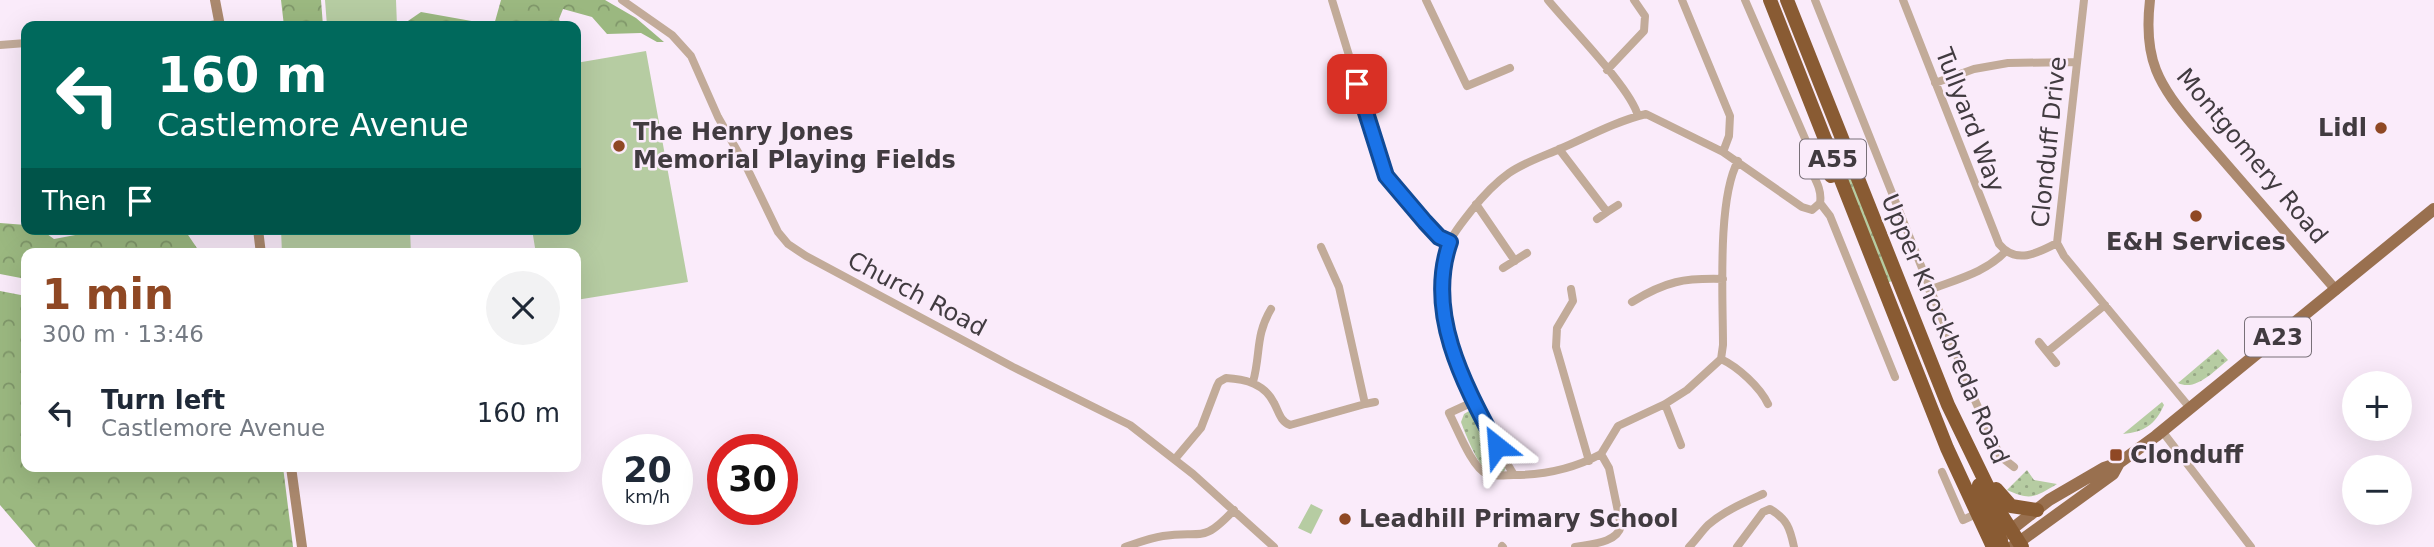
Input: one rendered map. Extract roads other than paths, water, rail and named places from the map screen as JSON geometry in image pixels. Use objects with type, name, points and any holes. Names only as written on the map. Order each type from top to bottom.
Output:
[{"type":"highway","name":"Upper Knockbreda Road","points":[[1770,0],[1956,469],[1976,514],[2006,541]]},
{"type":"highway","name":"Upper Knockbreda Road","points":[[1787,0],[1962,438],[2006,541]]},
{"type":"highway","points":[[1809,154],[1826,163],[1869,272],[1890,304]]},
{"type":"highway","points":[[1905,297],[1916,303],[1959,411],[1999,495],[2011,506],[2037,510]]},
{"type":"highway","points":[[1962,438],[1986,506],[2006,541]]},
{"type":"main road","name":"A23","points":[[2006,541],[2037,510],[2103,469],[2119,463],[2162,431],[2434,209]]},
{"type":"main road","name":"A23","points":[[2006,541],[2113,474],[2119,463]]},
{"type":"street","points":[[215,0],[215,21]]},
{"type":"street","name":"Church Road","points":[[622,0],[672,36],[691,56],[721,123],[747,168],[778,232],[788,244],[1013,367],[1121,420],[1175,459],[1274,547]]},
{"type":"street","points":[[1332,0],[1386,176],[1439,237],[1450,242]]},
{"type":"street","points":[[1426,0],[1467,86],[1510,68]]},
{"type":"street","points":[[1548,0],[1631,100],[1639,116]]},
{"type":"street","points":[[1607,70],[1644,31],[1645,16],[1634,0]]},
{"type":"street","points":[[1682,0],[1730,116],[1729,136],[1723,152]]},
{"type":"street","points":[[1745,0],[1809,154],[1820,192],[1820,202],[1830,216],[1895,377]]},
{"type":"street","points":[[1815,0],[1929,290],[2000,456],[2014,467]]},
{"type":"street","name":"Tullyard Way","points":[[1903,0],[1999,244],[2006,251]]},
{"type":"street","name":"Clonduff Drive","points":[[2084,0],[2057,243],[2064,256],[2190,408]]},
{"type":"street","name":"Montgomery Road","points":[[2150,0],[2147,36],[2151,59],[2160,81],[2189,121],[2336,290]]},
{"type":"street","points":[[0,45],[21,43]]},
{"type":"street","points":[[1936,83],[1974,69],[2008,63],[2077,62]]},
{"type":"street","points":[[1514,475],[1473,402],[1450,344],[1443,316],[1443,260],[1450,242],[1476,204],[1507,174],[1559,149],[1646,114],[1723,152],[1802,207],[1812,210],[1820,202]]},
{"type":"street","points":[[1809,154],[1825,141],[1840,135]]},
{"type":"street","points":[[1559,149],[1607,212]]},
{"type":"street","points":[[1473,402],[1449,413],[1473,460],[1483,473],[1514,475],[1549,473],[1589,461],[1601,454],[1618,426],[1665,404],[1687,390],[1721,359],[1725,220],[1732,173],[1738,162]]},
{"type":"street","points":[[1476,204],[1515,261]]},
{"type":"street","points":[[1597,219],[1618,205]]},
{"type":"street","points":[[1929,290],[1995,264],[2006,251],[2014,255],[2031,256],[2057,243]]},
{"type":"street","points":[[1321,247],[1339,287],[1365,404]]},
{"type":"street","points":[[1503,268],[1527,253]]},
{"type":"street","points":[[1632,302],[1672,282],[1689,278],[1723,279]]},
{"type":"street","points":[[1571,289],[1573,301],[1557,328],[1556,347],[1589,461]]},
{"type":"street","points":[[2047,352],[2105,305]]},
{"type":"street","points":[[1252,383],[1258,359],[1259,334],[1271,309]]},
{"type":"street","points":[[2039,342],[2056,363]]},
{"type":"street","points":[[1721,359],[1763,395],[1768,404]]},
{"type":"street","points":[[1175,459],[1201,428],[1219,382],[1226,378],[1252,383],[1269,395],[1283,422],[1290,425],[1375,402]]},
{"type":"street","points":[[1665,404],[1681,445]]},
{"type":"street","points":[[2162,431],[2251,547]]},
{"type":"street","points":[[1575,547],[1613,538],[1619,533],[1621,526],[1609,467],[1601,454]]},
{"type":"street","points":[[292,472],[302,547]]},
{"type":"street","points":[[1942,472],[1963,520],[1976,514]]},
{"type":"street","points":[[1689,547],[1716,519],[1763,494]]},
{"type":"street","points":[[1737,547],[1763,512],[1770,509],[1781,516],[1789,526],[1794,547]]},
{"type":"street","points":[[1125,547],[1166,536],[1204,535],[1213,531],[1234,510]]},
{"type":"place","name":"Lidl","points":[[2381,128]]},
{"type":"place","name":"The Henry Jones Memorial Playing Fields","points":[[619,146]]},
{"type":"place","name":"E&H Services","points":[[2196,216]]},
{"type":"place","name":"Clonduff","points":[[2116,455]]},
{"type":"place","name":"Leadhill Primary School","points":[[1345,519]]}]
